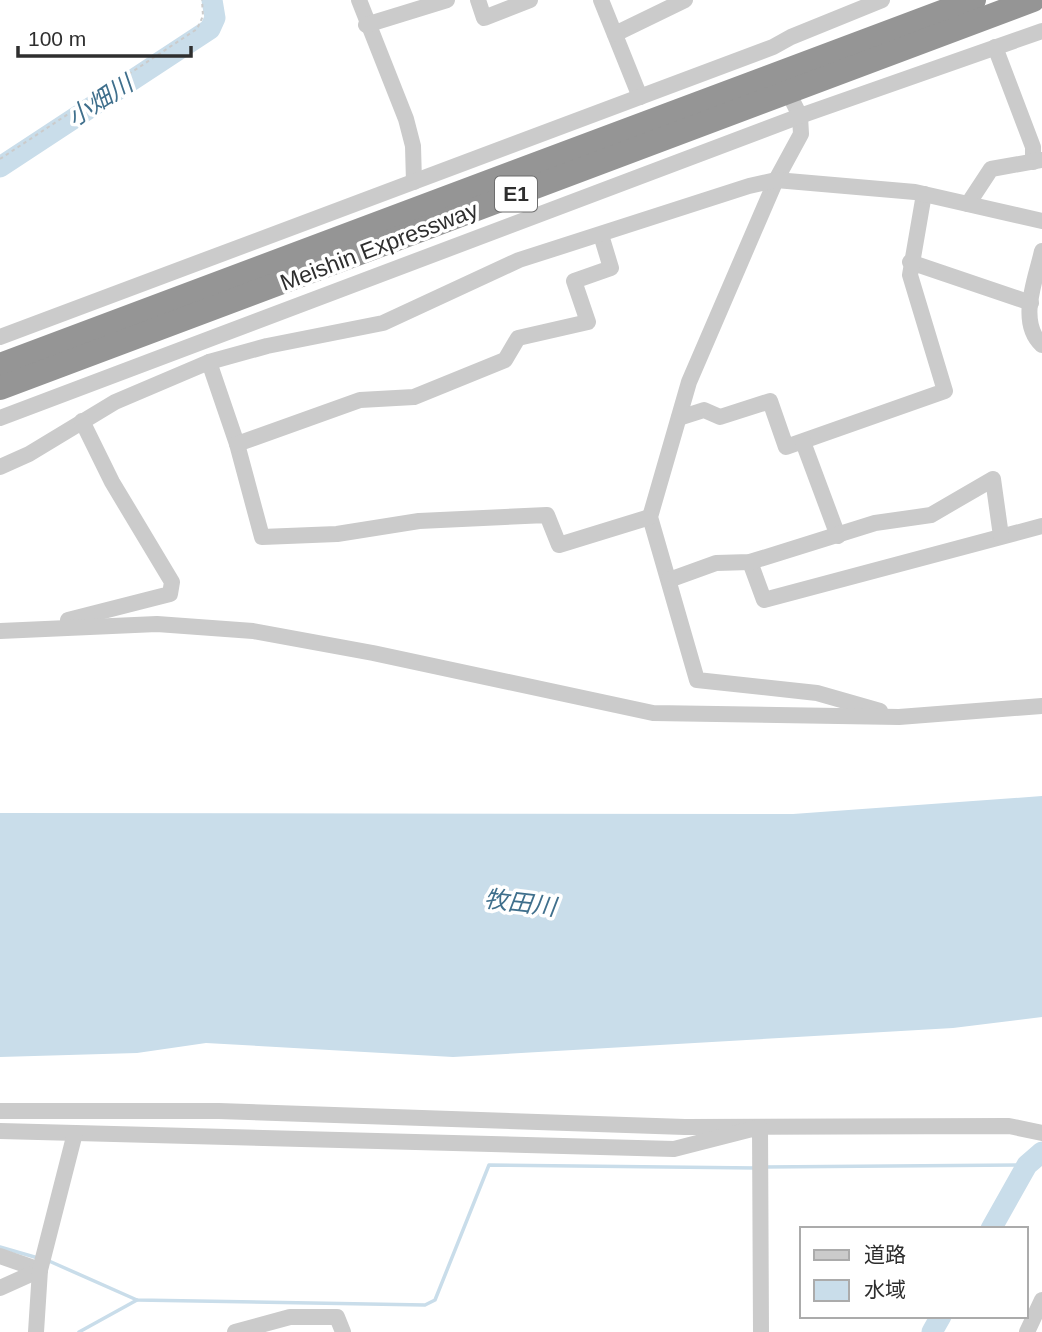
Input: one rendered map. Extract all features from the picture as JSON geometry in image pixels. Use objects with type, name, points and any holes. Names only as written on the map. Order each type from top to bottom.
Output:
[{"type":"highway","name":"Meishin Expressway","points":[[0,365],[967,8],[1033,0]]},
{"type":"highway","points":[[967,8],[1042,3]]},
{"type":"highway","name":"Meishin Expressway","points":[[0,388],[967,8]]},
{"type":"street","points":[[359,0],[366,24],[406,119],[413,146],[414,182]]},
{"type":"street","points":[[366,24],[447,0]]},
{"type":"street","points":[[478,0],[484,18],[530,0]]},
{"type":"street","points":[[601,0],[639,97]]},
{"type":"street","points":[[615,34],[685,0]]},
{"type":"street","points":[[0,337],[111,304],[414,182],[444,179],[639,97],[776,55],[791,37],[857,6],[882,0]]},
{"type":"street","points":[[0,418],[131,360],[796,109],[1042,31]]},
{"type":"street","points":[[968,204],[990,169],[1038,161],[995,47]]},
{"type":"street","points":[[796,109],[801,134],[776,180],[690,382],[650,517],[697,680],[817,693],[899,717]]},
{"type":"street","points":[[0,467],[29,454],[82,421],[145,388],[209,362],[267,346],[383,323],[519,260],[776,180],[924,194],[1042,221]]},
{"type":"street","points":[[679,418],[704,410],[720,417],[770,401],[786,447],[945,391],[912,288],[911,262],[924,194]]},
{"type":"street","points":[[237,444],[360,400],[414,397],[505,360],[518,338],[588,322],[574,281],[611,268],[601,235]]},
{"type":"street","points":[[1042,251],[1028,315],[1032,331],[1042,345]]},
{"type":"street","points":[[911,262],[1031,303]]},
{"type":"street","points":[[131,360],[145,388]]},
{"type":"street","points":[[209,362],[237,444],[262,537],[337,534],[419,521],[547,516],[559,545],[650,517]]},
{"type":"street","points":[[51,628],[170,594],[172,582],[112,482],[82,421]]},
{"type":"street","points":[[803,442],[838,536]]},
{"type":"street","points":[[669,580],[716,563],[750,562],[875,523],[931,515],[993,479],[1001,536]]},
{"type":"street","points":[[750,562],[764,600],[1042,526]]},
{"type":"street","points":[[0,631],[157,624],[253,631],[653,713],[899,717],[1042,706]]},
{"type":"street","points":[[0,1111],[219,1111],[402,1120],[760,1128],[1009,1126],[1042,1133]]},
{"type":"street","points":[[0,1132],[674,1149],[760,1128]]},
{"type":"street","points":[[760,1128],[761,1332]]},
{"type":"street","points":[[36,1332],[40,1270],[75,1133]]},
{"type":"street","points":[[0,1256],[40,1270]]},
{"type":"street","points":[[0,1288],[40,1270]]},
{"type":"street","points":[[1027,1332],[1042,1300]]},
{"type":"street","points":[[235,1332],[290,1317],[337,1317],[343,1332]]},
{"type":"path","points":[[0,159],[197,29],[203,16],[202,0]]},
{"type":"water","name":"牧田川","points":[[1042,796],[1042,1017],[953,1028],[453,1057],[206,1043],[137,1053],[0,1057],[0,813],[793,814]]},
{"type":"waterway","name":"小畑川","points":[[0,167],[210,29],[215,18],[212,0]]},
{"type":"waterway","points":[[992,1227],[1027,1165],[1042,1152]]},
{"type":"waterway","points":[[49,1261],[137,1300],[425,1305],[435,1300],[489,1165],[756,1168]]},
{"type":"waterway","points":[[764,1167],[1027,1165]]},
{"type":"waterway","points":[[0,1247],[38,1258]]},
{"type":"waterway","points":[[79,1332],[137,1300]]},
{"type":"waterway","points":[[932,1332],[940,1318]]}]
